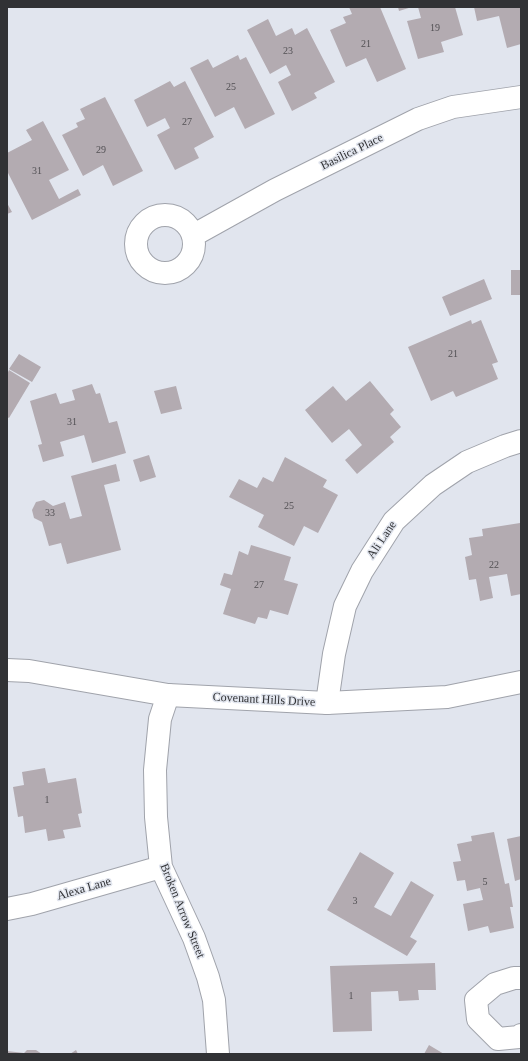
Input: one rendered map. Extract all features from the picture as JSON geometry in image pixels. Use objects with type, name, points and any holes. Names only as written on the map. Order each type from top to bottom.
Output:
[{"type":"street","name":"Basilica Place","points":[[194,235],[275,190],[418,119],[453,107],[521,97]]},
{"type":"street","name":"Ali Lane","points":[[327,703],[334,654],[345,606],[362,571],[394,521],[433,485],[467,462],[521,441]]},
{"type":"street","name":"Covenant Hills Drive","points":[[7,670],[29,671],[168,695],[327,703],[447,697],[521,682]]},
{"type":"street","name":"Broken Arrow Street","points":[[168,695],[160,719],[154,770],[156,817],[162,866],[194,938],[208,977],[214,1000],[218,1054]]},
{"type":"street","name":"Alexa Lane","points":[[7,909],[32,904],[162,866]]},
{"type":"street","points":[[521,978],[514,978],[495,984],[476,1000],[478,1019],[498,1039],[519,1037],[521,1035]]},
{"type":"building","points":[[349,7],[380,7],[406,69],[377,82],[366,58],[346,67],[330,30],[346,23],[343,17],[352,14]]},
{"type":"building","points":[[398,7],[412,7],[399,11]]},
{"type":"building","points":[[418,7],[455,7],[463,35],[441,42],[444,52],[418,59],[407,21],[421,18]]},
{"type":"building","points":[[474,7],[521,7],[521,44],[507,48],[499,16],[477,21]]},
{"type":"building","points":[[268,19],[276,36],[292,28],[295,35],[307,28],[335,82],[314,93],[317,98],[292,111],[278,82],[291,75],[286,65],[270,74],[247,30]]},
{"type":"building","points":[[238,55],[240,60],[246,57],[275,114],[245,129],[234,107],[215,117],[190,68],[208,59],[213,68]]},
{"type":"building","points":[[170,81],[174,87],[185,81],[214,137],[194,148],[199,158],[175,170],[157,135],[170,128],[165,118],[147,127],[134,100]]},
{"type":"building","points":[[105,97],[143,171],[113,186],[103,165],[83,176],[62,135],[78,127],[76,123],[85,119],[80,109]]},
{"type":"building","points":[[43,121],[69,170],[49,180],[59,199],[78,189],[81,195],[32,220],[7,171],[7,153],[32,140],[26,130]]},
{"type":"building","points":[[7,203],[12,212],[7,214]]},
{"type":"building","points":[[511,270],[521,270],[521,295],[511,295]]},
{"type":"building","points":[[484,279],[492,299],[450,316],[442,297]]},
{"type":"building","points":[[471,320],[472,324],[481,320],[498,362],[492,364],[498,379],[456,397],[453,391],[431,401],[408,347]]},
{"type":"building","points":[[19,354],[41,367],[32,382],[9,369]]},
{"type":"building","points":[[9,370],[30,383],[9,418],[7,417],[7,374]]},
{"type":"building","points":[[370,381],[394,410],[390,414],[401,427],[390,437],[394,442],[357,474],[345,460],[362,445],[349,429],[332,443],[305,410],[333,386],[346,401]]},
{"type":"building","points":[[92,384],[96,394],[100,393],[109,423],[117,421],[126,453],[92,463],[84,435],[60,442],[64,456],[43,462],[38,445],[42,444],[30,401],[56,393],[60,404],[75,400],[72,390]]},
{"type":"building","points":[[176,386],[182,409],[161,414],[154,391]]},
{"type":"building","points":[[149,455],[156,477],[140,482],[133,460]]},
{"type":"building","points":[[285,457],[327,480],[323,487],[338,495],[318,533],[304,526],[294,546],[258,527],[264,515],[229,497],[239,479],[257,488],[263,477],[273,482]]},
{"type":"building","points":[[116,464],[120,481],[104,485],[121,550],[67,564],[61,543],[49,546],[42,522],[34,518],[32,510],[36,502],[44,500],[53,506],[65,502],[70,519],[82,516],[71,476]]},
{"type":"building","points":[[520,523],[521,594],[511,596],[507,574],[489,577],[493,598],[480,601],[476,579],[469,580],[465,557],[472,555],[469,538],[483,536],[482,529]]},
{"type":"building","points":[[251,545],[291,557],[284,580],[298,584],[288,615],[270,610],[267,619],[258,617],[255,624],[223,614],[231,589],[220,585],[224,573],[232,575],[239,551],[248,555]]},
{"type":"building","points":[[45,768],[48,783],[76,778],[82,813],[78,814],[81,827],[63,830],[65,838],[48,841],[46,829],[25,833],[23,816],[18,817],[13,787],[24,785],[22,772]]},
{"type":"building","points":[[494,832],[505,884],[509,883],[513,907],[510,907],[514,928],[490,933],[488,926],[468,931],[463,904],[483,900],[480,888],[467,891],[465,880],[457,881],[453,862],[461,861],[457,844],[472,841],[471,836]]},
{"type":"building","points":[[521,836],[521,879],[515,881],[507,839]]},
{"type":"building","points":[[360,852],[394,873],[374,907],[391,916],[411,881],[434,895],[410,937],[417,941],[407,956],[327,910]]},
{"type":"building","points":[[435,963],[436,990],[418,990],[419,1000],[399,1001],[398,991],[371,992],[372,1031],[333,1032],[330,966]]},
{"type":"building","points":[[429,1045],[444,1054],[424,1054]]},
{"type":"building","points":[[27,1050],[36,1050],[42,1054],[7,1054],[7,1051],[24,1053]]},
{"type":"building","points":[[76,1050],[78,1054],[70,1054]]}]
